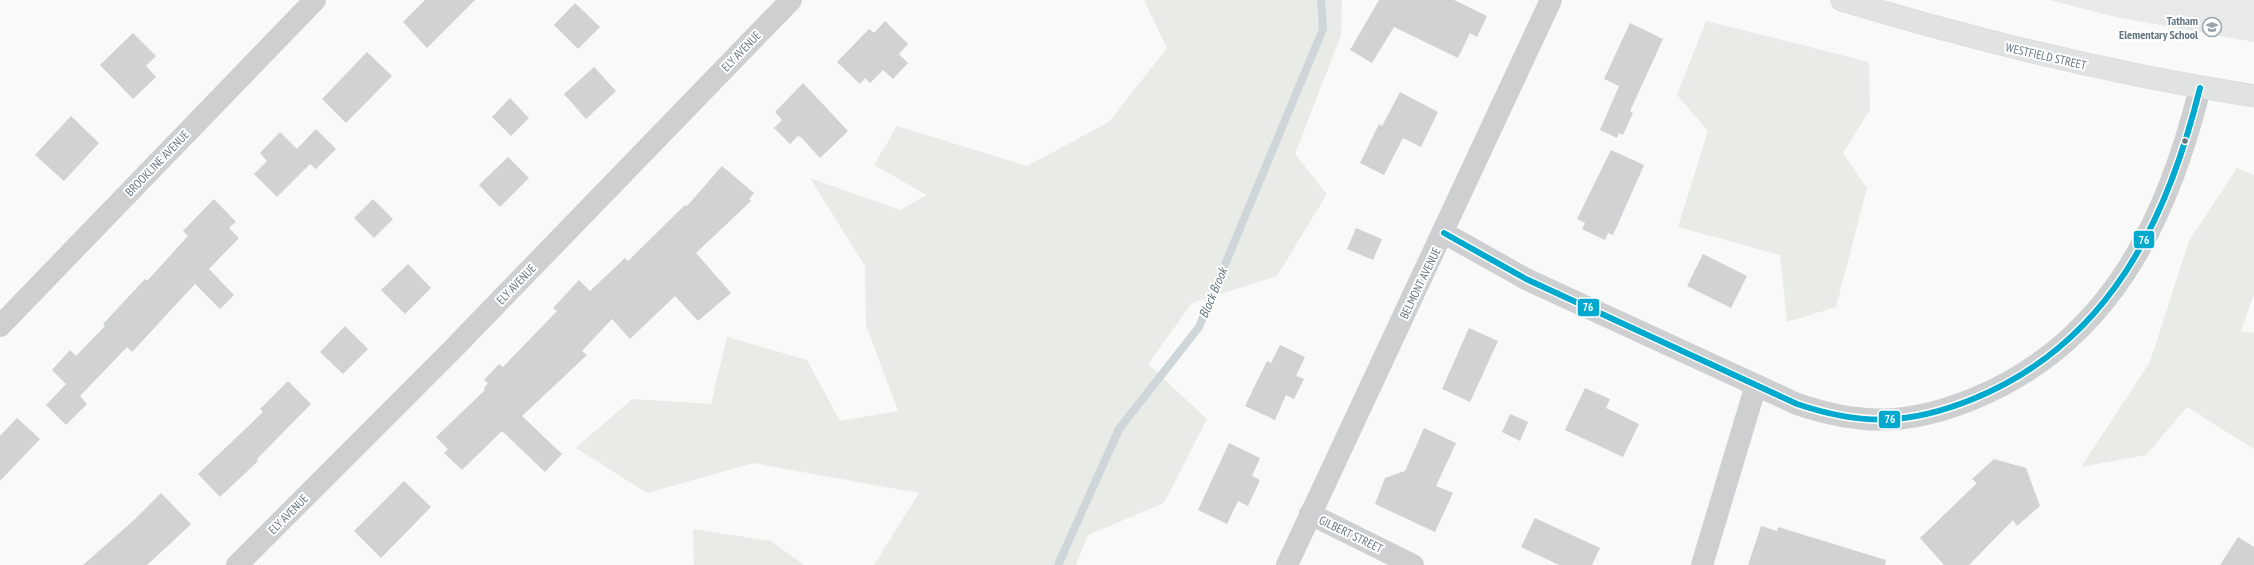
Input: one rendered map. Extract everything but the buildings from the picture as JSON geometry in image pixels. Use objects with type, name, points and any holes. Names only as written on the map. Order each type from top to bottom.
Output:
[{"type":"main road","name":"WESTFIELD STREET","points":[[1842,0],[2003,45],[2077,63],[2200,88],[2254,96]]},
{"type":"street","name":"BROOKLINE AVENUE","points":[[0,326],[315,0]]},
{"type":"street","name":"ELY AVENUE","points":[[237,565],[463,338],[791,0]]},
{"type":"street","name":"BELMONT AVENUE","points":[[1287,565],[1444,233],[1551,0]]},
{"type":"street","points":[[1444,233],[1540,286],[1797,404],[1824,413],[1865,420],[1886,420],[1920,415],[1963,402],[2012,381],[2031,369],[2067,342],[2084,326],[2113,290],[2139,250],[2165,198],[2178,166],[2200,88]]},
{"type":"street","points":[[1702,565],[1756,385]]},
{"type":"street","name":"GILBERT STREET","points":[[1310,514],[1413,565]]},
{"type":"shaded area","points":[[1144,0],[1342,0],[1341,35],[1295,154],[1327,194],[1277,276],[1192,303],[1148,364],[1207,419],[1164,503],[1088,535],[1076,565],[874,565],[919,493],[753,463],[647,493],[576,448],[632,399],[711,404],[727,337],[807,360],[840,421],[898,411],[866,325],[865,266],[810,178],[900,210],[927,195],[874,165],[897,126],[1027,166],[1109,122],[1167,48]]},
{"type":"shaded area","name":"Tatham Elementary School","points":[[2049,0],[2254,0],[2254,42],[2116,17]]},
{"type":"shaded area","points":[[1706,21],[1869,62],[1870,110],[1843,153],[1867,188],[1836,307],[1787,322],[1780,255],[1678,227],[1708,131],[1677,95]]},
{"type":"shaded area","points":[[2237,168],[2254,175],[2254,294],[2241,331],[2254,333],[2254,449],[2187,407],[2146,455],[2081,467],[2150,362],[2189,241]]},
{"type":"shaded area","points":[[693,529],[771,541],[804,565],[694,565]]},
{"type":"waterway","name":"Block Brook","points":[[1058,565],[1119,429],[1199,327],[1323,29],[1321,0]]},
{"type":"transit line","name":"76","points":[[1444,233],[1526,279],[1797,404],[1843,416],[1864,419],[1885,420],[1928,414],[1950,408],[1973,399],[2020,375],[2061,346],[2095,312],[2125,273],[2149,231],[2170,185],[2186,138],[2200,88]]},
{"type":"place","name":"Tatham Elementary School","points":[[2212,27]]}]
